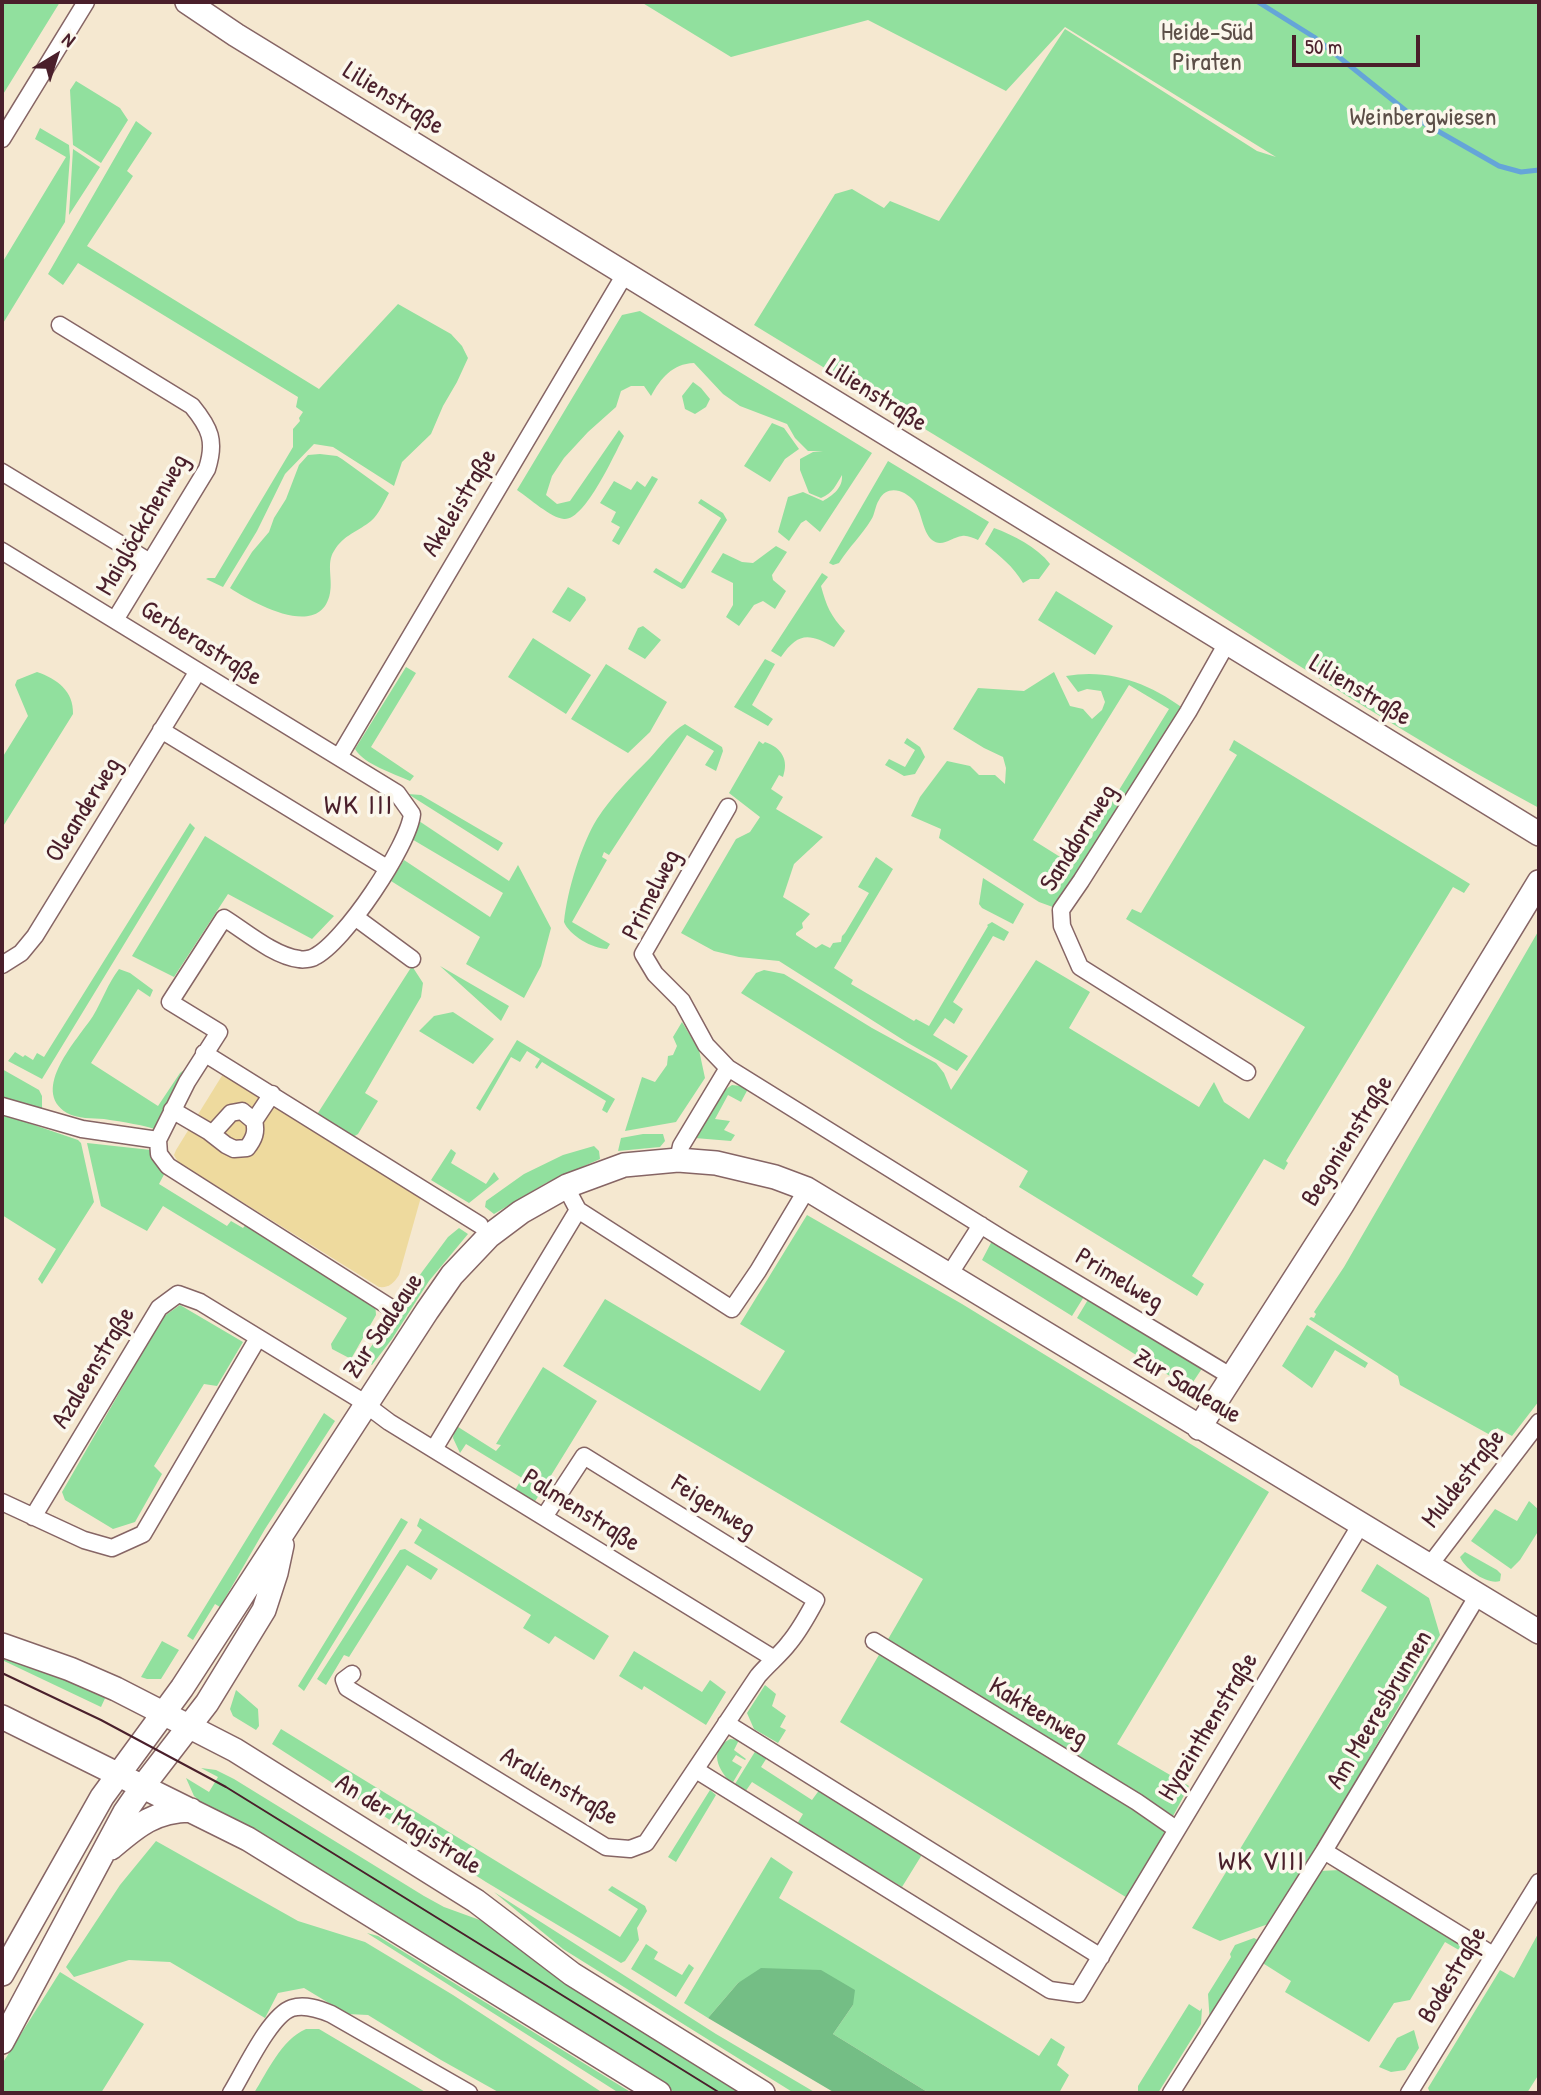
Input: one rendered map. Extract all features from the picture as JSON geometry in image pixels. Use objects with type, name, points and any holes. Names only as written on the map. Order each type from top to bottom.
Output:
[{"type":"street","points":[[2,139],[86,2]]},
{"type":"street","name":"Lilienstraße","points":[[187,2],[236,35],[1539,834]]},
{"type":"street","name":"Akeleistraße","points":[[339,757],[625,274]]},
{"type":"street","name":"Maiglöckchenweg","points":[[60,325],[192,406],[205,421],[212,441],[211,456],[206,469],[115,620]]},
{"type":"street","name":"Gerberastraße","points":[[2,472],[150,562]]},
{"type":"street","name":"Gerberastraße","points":[[2,551],[397,793],[412,814],[411,825],[387,868]]},
{"type":"street","name":"Sanddornweg","points":[[1227,643],[1191,706],[1061,910],[1062,926],[1080,967],[1247,1072]]},
{"type":"street","name":"Oleanderweg","points":[[2,965],[21,953],[35,936],[198,671]]},
{"type":"street","points":[[161,730],[387,868],[339,937],[314,958],[299,959],[279,953],[224,918],[170,1002],[219,1032],[204,1053],[158,1140],[159,1154],[168,1166],[388,1306]]},
{"type":"street","name":"Primelweg","points":[[728,807],[643,954],[655,974],[682,1001],[706,1045],[728,1068],[1232,1377]]},
{"type":"street","name":"Begonienstraße","points":[[1199,1428],[1342,1205],[1539,882]]},
{"type":"street","points":[[355,917],[412,959]]},
{"type":"street","points":[[204,1053],[480,1225]]},
{"type":"street","points":[[678,1160],[681,1146],[728,1068]]},
{"type":"street","points":[[254,1121],[272,1094]]},
{"type":"street","points":[[2,1106],[82,1129],[158,1140]]},
{"type":"street","points":[[172,1110],[234,1149],[247,1148],[256,1133],[252,1117],[242,1111],[230,1113],[212,1134]]},
{"type":"street","name":"Zur Saaleaue","points":[[2,1974],[102,1797],[164,1713],[452,1275],[489,1236],[521,1212],[567,1186],[624,1165],[678,1160],[716,1163],[751,1170],[807,1189],[1539,1632]]},
{"type":"street","points":[[567,1186],[578,1210],[732,1309],[807,1189]]},
{"type":"street","points":[[434,1449],[578,1210]]},
{"type":"street","points":[[949,1275],[981,1225]]},
{"type":"street","name":"Azaleenstraße","points":[[33,1517],[159,1308],[178,1294],[200,1302],[365,1405]]},
{"type":"street","points":[[2,1502],[84,1540],[112,1548],[143,1534],[258,1338]]},
{"type":"street","name":"Palmenstraße","points":[[365,1405],[773,1658]]},
{"type":"street","name":"Muldestraße","points":[[1429,1566],[1539,1422]]},
{"type":"street","name":"Feigenweg","points":[[544,1517],[584,1456],[607,1470],[816,1600],[805,1622],[788,1645],[773,1658]]},
{"type":"street","name":"Hyazinthenstraße","points":[[696,1770],[1050,1990],[1078,1994],[1361,1524]]},
{"type":"street","name":"Zur Saaleaue","points":[[2,2042],[104,1855],[119,1822],[143,1786],[207,1703],[264,1610],[285,1532]]},
{"type":"street","name":"Am Meeresbrunnen","points":[[1171,2093],[1324,1851],[1478,1595]]},
{"type":"street","name":"Kakteenweg","points":[[874,1641],[1137,1802],[1176,1829]]},
{"type":"street","name":"An der Magistrale","points":[[2,1645],[116,1689],[246,1757],[476,1901],[572,1974],[763,2093]]},
{"type":"street","name":"Aralienstraße","points":[[352,1674],[344,1680],[347,1688],[606,1847],[629,1849],[646,1843],[758,1676],[773,1658]]},
{"type":"street","points":[[2,1717],[248,1839],[659,2093]]},
{"type":"street","points":[[726,1723],[1101,1957]]},
{"type":"street","points":[[104,1855],[143,1822],[168,1812],[191,1810]]},
{"type":"street","points":[[1324,1851],[1493,1955]]},
{"type":"street","name":"Bodestraße","points":[[1409,2093],[1539,1882]]},
{"type":"street","points":[[231,2093],[269,2027],[281,2014],[292,2008],[306,2007],[331,2014],[469,2093]]},
{"type":"green space","points":[[2,2],[60,2],[2,96]]},
{"type":"green space","points":[[641,2],[1539,2],[1539,808],[1350,698],[1007,480],[754,325],[835,194],[852,189],[884,208],[890,201],[939,221],[1065,29],[1257,151],[1276,157],[1065,27],[1006,91],[868,20],[731,57]]},
{"type":"green space","points":[[76,81],[120,108],[128,120],[101,163],[73,145],[70,90]]},
{"type":"green space","points":[[136,121],[152,133],[127,171],[133,176],[87,246],[319,389],[398,304],[451,334],[468,358],[431,434],[402,462],[394,486],[333,447],[314,444],[285,474],[257,531],[223,587],[206,579],[215,578],[293,447],[293,429],[303,412],[296,407],[298,397],[78,263],[63,285],[48,274]]},
{"type":"green space","points":[[40,128],[69,145],[65,222],[2,325],[2,263],[66,157],[35,139]]},
{"type":"green space","points":[[73,149],[100,167],[69,215]]},
{"type":"green space","points":[[640,311],[872,453],[820,532],[806,520],[789,541],[778,532],[788,497],[803,492],[823,501],[834,494],[842,475],[825,496],[821,498],[809,493],[800,470],[800,459],[813,452],[823,451],[808,451],[795,438],[787,424],[740,406],[723,394],[694,363],[673,369],[651,396],[644,386],[631,386],[621,391],[616,407],[564,458],[552,476],[546,495],[557,504],[570,501],[619,430],[624,436],[590,498],[572,517],[559,518],[517,490],[622,315]]},
{"type":"green space","points":[[693,382],[710,399],[706,407],[695,414],[685,409],[682,396]]},
{"type":"green space","points":[[772,423],[784,428],[799,449],[785,459],[770,482],[744,466]]},
{"type":"green space","points":[[308,455],[337,456],[389,493],[374,518],[346,537],[334,551],[330,561],[331,588],[324,607],[314,615],[285,614],[254,602],[230,588],[252,552],[269,532],[299,465]]},
{"type":"green space","points":[[888,461],[989,522],[978,540],[964,536],[943,543],[932,540],[914,501],[906,494],[891,490],[882,495],[871,520],[839,563],[829,563]]},
{"type":"green space","points":[[652,476],[658,479],[619,545],[612,541],[620,527],[611,522],[616,512],[600,503],[614,481],[631,490],[637,481],[645,487]]},
{"type":"green space","points":[[701,499],[723,513],[727,520],[682,589],[653,572],[656,568],[681,583],[721,518],[698,503]]},
{"type":"green space","points":[[994,528],[1024,542],[1045,558],[1050,564],[1039,579],[1030,579],[1023,583],[1011,566],[985,544]]},
{"type":"green space","points":[[776,546],[787,552],[772,575],[773,580],[786,591],[775,609],[763,601],[754,605],[739,626],[726,617],[733,605],[733,583],[711,572],[723,553],[742,562],[753,563]]},
{"type":"green space","points":[[822,573],[828,577],[821,586],[827,605],[845,631],[834,647],[818,639],[804,637],[793,643],[781,657],[771,651]]},
{"type":"green space","points":[[568,587],[586,600],[570,622],[552,612]]},
{"type":"green space","points":[[1056,591],[1113,626],[1095,655],[1038,620]]},
{"type":"green space","points":[[643,626],[661,640],[645,659],[628,649],[638,628]]},
{"type":"green space","points":[[533,638],[591,675],[566,714],[508,677]]},
{"type":"green space","points":[[765,659],[775,664],[752,705],[773,719],[768,726],[734,707]]},
{"type":"green space","points":[[606,664],[667,702],[650,732],[628,753],[571,719]]},
{"type":"green space","points":[[406,667],[416,673],[371,747],[414,776],[410,781],[365,760],[355,749]]},
{"type":"green space","points":[[37,672],[63,687],[71,699],[73,714],[2,828],[2,758],[28,716],[15,685],[17,680]]},
{"type":"green space","points":[[1054,672],[1070,706],[1083,709],[1092,719],[1102,710],[1105,702],[1101,691],[1087,689],[1078,692],[1066,676],[1099,674],[1130,680],[1160,693],[1188,712],[1133,799],[1119,790],[1169,709],[1129,685],[1033,840],[1073,865],[1115,798],[1128,806],[1061,910],[1039,902],[939,838],[941,829],[911,816],[920,797],[947,761],[970,766],[979,775],[995,775],[1005,784],[1006,768],[1003,757],[953,729],[978,688],[1024,691]]},
{"type":"green space","points":[[685,724],[722,747],[716,771],[705,765],[714,751],[687,735],[609,855],[604,852],[602,857],[607,860],[572,922],[610,944],[607,949],[589,944],[571,932],[564,922],[580,855],[597,819],[615,795],[671,735]]},
{"type":"green space","points":[[907,738],[920,747],[925,757],[915,774],[904,776],[885,765],[889,759],[905,767],[915,750],[904,743]]},
{"type":"green space","points":[[1234,740],[1470,884],[1464,893],[1453,887],[1286,1161],[1288,1163],[1284,1170],[1264,1159],[1192,1276],[1204,1284],[1197,1296],[1019,1187],[1028,1171],[741,993],[756,973],[764,970],[784,974],[872,1028],[936,1063],[944,1073],[951,1090],[1036,960],[1090,992],[1069,1028],[1199,1107],[1214,1082],[1224,1102],[1249,1119],[1305,1027],[1126,919],[1132,909],[1141,913],[1237,755],[1229,750]]},
{"type":"green space","points":[[759,741],[776,748],[783,755],[783,777],[779,775],[771,789],[783,797],[776,809],[823,837],[794,864],[783,897],[810,914],[796,935],[816,948],[822,944],[830,948],[833,943],[841,942],[842,936],[869,893],[858,887],[876,857],[893,869],[834,968],[853,980],[851,984],[914,1021],[916,1019],[929,1026],[987,925],[992,922],[1009,932],[1004,941],[993,936],[953,1002],[963,1009],[954,1024],[945,1018],[933,1035],[968,1056],[957,1071],[779,961],[739,957],[714,951],[681,933],[736,839],[750,832],[760,817],[729,793]]},
{"type":"green space","points":[[408,794],[421,795],[503,843],[498,851]]},
{"type":"green space","points":[[419,821],[509,881],[518,865],[551,928],[541,966],[524,998],[466,964],[480,937],[391,881],[404,860],[490,917],[503,893],[410,838]]},
{"type":"green space","points":[[190,823],[195,828],[42,1079],[8,1061],[15,1052],[33,1060],[37,1053],[44,1057]]},
{"type":"green space","points":[[205,836],[334,916],[312,939],[228,894],[174,977],[132,956]]},
{"type":"green space","points":[[983,878],[1024,904],[1013,924],[979,904]]},
{"type":"green space","points":[[1539,930],[1539,1401],[1512,1436],[1497,1428],[1492,1436],[1400,1385],[1398,1376],[1309,1319],[1314,1318],[1314,1312],[1344,1267]]},
{"type":"green space","points":[[412,966],[423,983],[421,997],[365,1093],[378,1101],[358,1134],[351,1138],[316,1116]]},
{"type":"green space","points":[[440,966],[509,1006],[501,1021]]},
{"type":"green space","points":[[119,969],[130,973],[153,990],[150,997],[138,989],[91,1063],[158,1106],[184,1070],[186,1072],[162,1131],[71,1115],[57,1103],[53,1091],[60,1064],[93,1016]]},
{"type":"green space","points":[[453,1012],[494,1039],[473,1064],[419,1031],[434,1016]]},
{"type":"green space","points":[[682,1022],[699,1050],[705,1078],[676,1122],[625,1131],[642,1077],[655,1082],[667,1065],[668,1056],[673,1055],[677,1046],[673,1037]]},
{"type":"green space","points":[[517,1040],[615,1099],[607,1113],[602,1110],[606,1101],[542,1062],[537,1069],[535,1067],[540,1059],[527,1051],[520,1062],[511,1057],[480,1111],[476,1108]]},
{"type":"green space","points":[[2,1069],[39,1090],[42,1096],[42,1112],[2,1097]]},
{"type":"green space","points":[[732,1085],[749,1087],[741,1102],[728,1095],[715,1119],[730,1121],[724,1130],[735,1135],[731,1141],[695,1138],[715,1102]]},
{"type":"green space","points":[[2,1114],[81,1143],[94,1202],[42,1284],[38,1279],[56,1249],[2,1215]]},
{"type":"green space","points":[[663,1134],[665,1141],[660,1147],[618,1151],[621,1138]]},
{"type":"green space","points":[[87,1143],[151,1150],[170,1163],[159,1184],[227,1226],[231,1221],[243,1228],[247,1223],[375,1302],[376,1315],[351,1359],[332,1349],[331,1344],[347,1318],[163,1206],[147,1231],[101,1206]]},
{"type":"green space","points":[[594,1146],[599,1151],[600,1159],[546,1183],[494,1214],[485,1207],[486,1201],[524,1174],[563,1155]]},
{"type":"green space","points":[[451,1149],[456,1153],[451,1163],[486,1184],[494,1172],[499,1179],[469,1203],[431,1180]]},
{"type":"green space","points":[[807,1215],[962,1304],[1269,1492],[1117,1744],[1189,1786],[1129,1899],[840,1722],[923,1579],[563,1366],[605,1299],[760,1391],[785,1351],[740,1324]]},
{"type":"green space","points":[[459,1228],[468,1234],[429,1281],[372,1365],[365,1360],[366,1354],[422,1272],[448,1237]]},
{"type":"green space","points":[[993,1239],[1085,1295],[1072,1316],[982,1260]]},
{"type":"green space","points":[[1089,1298],[1203,1367],[1189,1388],[1077,1318]]},
{"type":"green space","points":[[180,1305],[243,1342],[217,1386],[204,1384],[154,1466],[162,1474],[135,1522],[113,1529],[65,1500],[62,1492],[163,1317]]},
{"type":"green space","points":[[1307,1325],[1368,1363],[1365,1368],[1335,1350],[1312,1388],[1282,1366]]},
{"type":"green space","points":[[543,1367],[597,1401],[534,1503],[514,1492],[522,1478],[466,1444],[460,1453],[453,1438],[455,1425],[496,1451],[501,1445],[496,1444]]},
{"type":"green space","points":[[324,1413],[335,1421],[265,1529],[220,1607],[215,1604],[193,1640],[187,1636]]},
{"type":"green space","points":[[1529,1501],[1539,1510],[1539,1530],[1511,1569],[1471,1541],[1495,1509],[1517,1521]]},
{"type":"green space","points":[[401,1518],[408,1522],[304,1691],[298,1686]]},
{"type":"green space","points":[[420,1518],[609,1636],[594,1660],[555,1636],[549,1644],[523,1628],[531,1615],[414,1543],[422,1530],[417,1526]]},
{"type":"green space","points":[[405,1549],[438,1569],[431,1580],[407,1565],[349,1657],[344,1655],[326,1685],[317,1679],[400,1550]]},
{"type":"green space","points":[[1465,1552],[1497,1570],[1501,1574],[1500,1581],[1489,1581],[1471,1571],[1460,1557]]},
{"type":"green space","points":[[1377,1564],[1429,1598],[1440,1635],[1274,1922],[1220,1941],[1192,1928],[1387,1607],[1361,1591]]},
{"type":"green space","points":[[162,1641],[179,1650],[161,1679],[141,1677]]},
{"type":"green space","points":[[634,1651],[702,1692],[710,1680],[726,1692],[706,1725],[644,1686],[642,1690],[619,1676]]},
{"type":"green space","points":[[2,1655],[107,1694],[101,1707],[2,1660]]},
{"type":"green space","points":[[765,1685],[776,1694],[772,1706],[786,1716],[780,1727],[786,1730],[778,1743],[754,1729],[747,1713]]},
{"type":"green space","points":[[236,1690],[258,1709],[259,1726],[256,1730],[233,1716],[230,1709]]},
{"type":"green space","points":[[281,1729],[620,1937],[638,1909],[608,1890],[612,1886],[645,1906],[647,1911],[637,1928],[639,1940],[621,1963],[486,1882],[272,1744]]},
{"type":"green space","points":[[730,1739],[739,1740],[734,1750],[746,1759],[736,1755],[732,1761],[742,1767],[732,1784],[719,1767],[717,1754]]},
{"type":"green space","points":[[756,1750],[768,1756],[761,1767],[812,1800],[820,1789],[923,1853],[902,1887],[797,1824],[803,1814],[752,1782],[745,1792],[735,1784]]},
{"type":"green space","points":[[201,1768],[216,1770],[234,1779],[444,1907],[488,1923],[747,2093],[676,2093],[203,1804],[194,1796],[186,1778],[209,1792],[218,1777]]},
{"type":"green space","points":[[710,1790],[716,1795],[676,1862],[668,1857]]},
{"type":"green space","points":[[156,1841],[298,1921],[365,1942],[453,1995],[603,2093],[500,2093],[368,2015],[347,2014],[304,1988],[278,1993],[265,2018],[170,1962],[129,1960],[74,1977],[66,1967],[120,1885]]},
{"type":"green space","points":[[771,1857],[793,1872],[779,1898],[1039,2056],[1051,2038],[1065,2047],[1057,2065],[1069,2075],[1059,2093],[929,2093],[833,2034],[853,2005],[799,1970],[773,1969],[738,1983],[708,2018],[684,2003]]},
{"type":"green space","points":[[1341,1870],[1470,1949],[1471,1957],[1445,1942],[1410,2000],[1394,2003],[1369,2042],[1285,1992],[1291,1981],[1261,1962],[1319,1871]]},
{"type":"green space","points":[[494,1892],[716,2034],[816,2093],[794,2093],[563,1949]]},
{"type":"green space","points":[[1539,1932],[1539,2074],[1527,2093],[1430,2093],[1428,2088],[1500,1970],[1514,1978]]},
{"type":"green space","points":[[367,1933],[378,1936],[632,2093],[619,2093]]},
{"type":"green space","points":[[1254,1938],[1260,1941],[1210,2024],[1208,1994],[1231,1957],[1235,1945]]},
{"type":"green space","points":[[646,1944],[658,1952],[654,1959],[682,1975],[689,1964],[694,1968],[676,1997],[631,1969]]},
{"type":"green space","points":[[761,1968],[821,1970],[855,1990],[853,2005],[833,2034],[929,2093],[835,2093],[708,2018],[738,1983]]},
{"type":"green space","points":[[60,1972],[144,2024],[101,2093],[2,2093],[2,2064]]},
{"type":"green space","points":[[1189,2004],[1200,2011],[1202,2008],[1201,2024],[1158,2093],[1138,2093],[1138,2086]]},
{"type":"green space","points":[[306,2029],[319,2029],[427,2093],[254,2093],[282,2048]]},
{"type":"green space","points":[[1414,2030],[1419,2048],[1405,2070],[1391,2072],[1379,2067],[1397,2038]]},
{"type":"sand","points":[[223,1074],[421,1197],[399,1275],[393,1283],[379,1287],[178,1162],[174,1155],[176,1150]]},
{"type":"waterway","points":[[1258,2],[1314,37],[1415,118],[1499,166],[1521,172],[1539,170]]},
{"type":"tram line","points":[[2,1673],[101,1720],[226,1787],[720,2093]]},
{"type":"district","name":"WK III","points":[[359,807]]},
{"type":"district","name":"WK VIII","points":[[1262,1863]]},
{"type":"park label","name":"Heide-Süd Piraten","points":[[1207,48]]},
{"type":"park label","name":"Weinbergwiesen","points":[[1423,118]]}]
